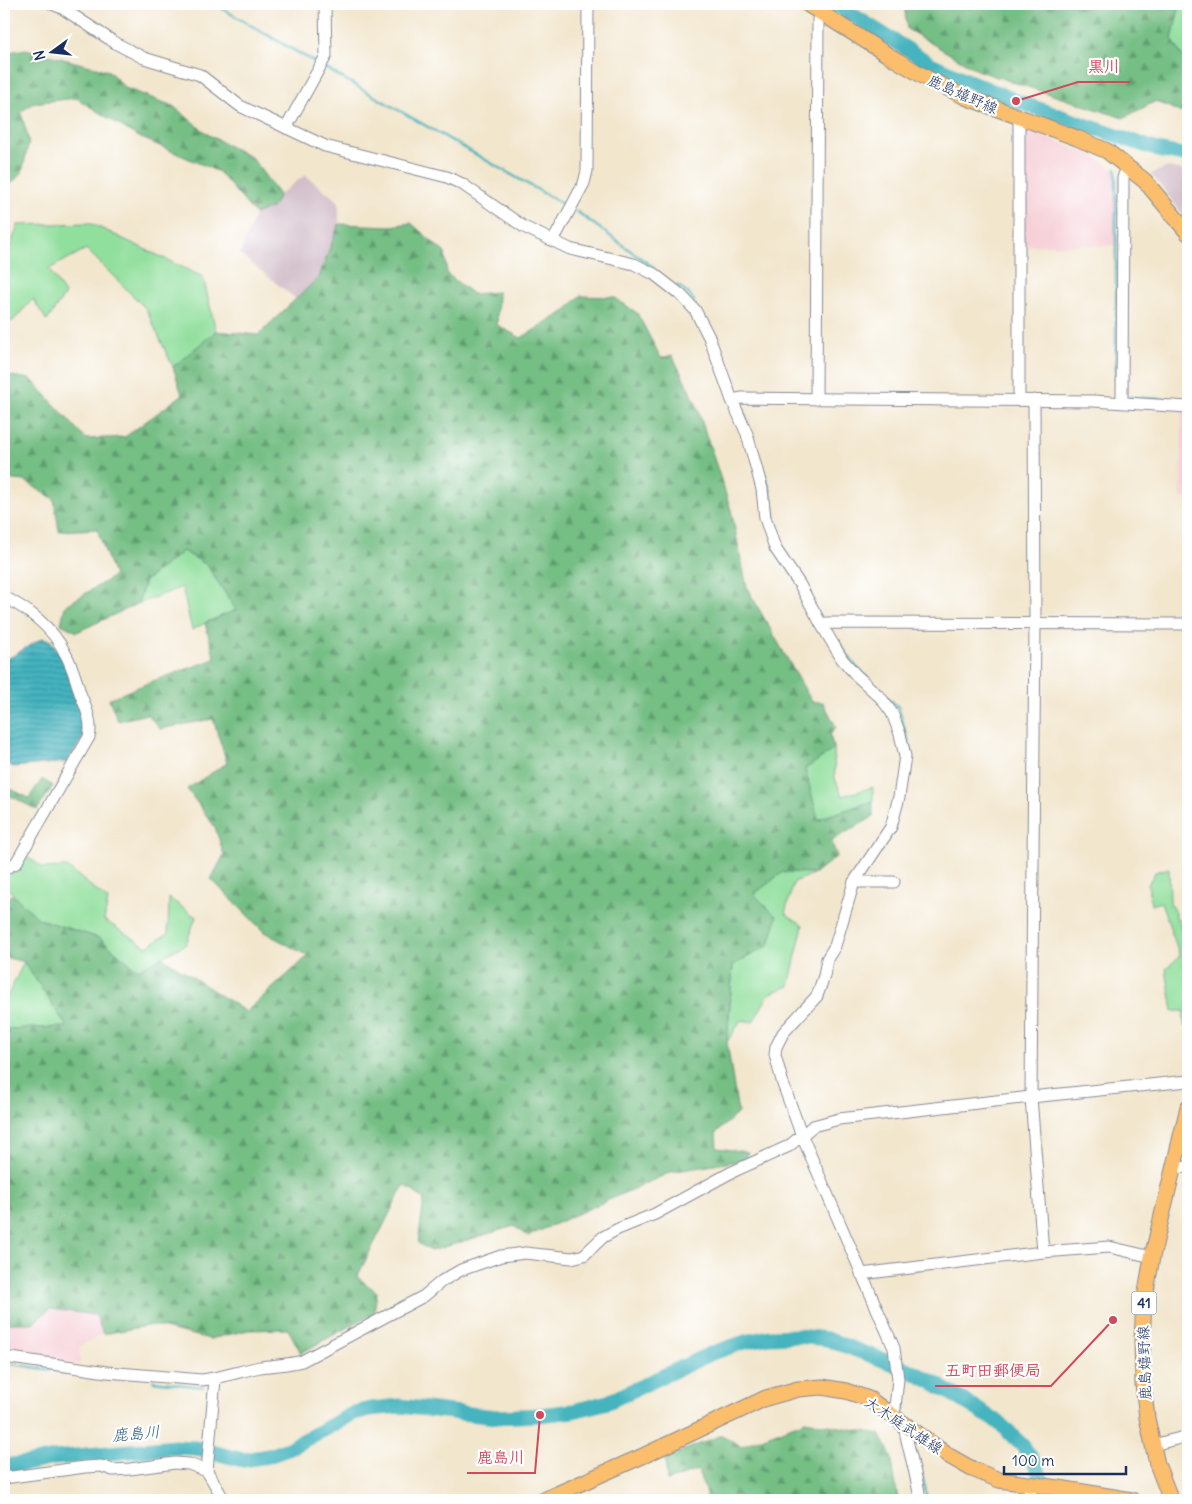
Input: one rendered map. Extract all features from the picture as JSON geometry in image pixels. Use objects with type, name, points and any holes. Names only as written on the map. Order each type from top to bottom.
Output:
[{"type":"main road","name":"鹿島嬉野線","points":[[807,4],[925,77],[965,97],[1077,138],[1107,152],[1145,181],[1188,233]]},
{"type":"main road","name":"鹿島嬉野線","points":[[1171,1500],[1157,1464],[1147,1418],[1143,1384],[1142,1339],[1144,1303],[1152,1256],[1181,1167],[1188,1107]]},
{"type":"main road","name":"大木庭武雄線","points":[[543,1500],[766,1398],[798,1389],[822,1387],[846,1391],[869,1399],[949,1456],[972,1469],[999,1480],[1132,1500]]},
{"type":"street","points":[[52,4],[62,8],[117,44],[144,58],[200,75],[240,106],[286,128],[331,148],[447,177],[462,184],[524,227],[570,249],[634,264],[654,274],[681,295],[694,310],[708,337],[732,400],[748,434],[762,488],[765,518],[775,548],[800,586],[820,624],[842,658],[856,675],[881,698],[892,713],[900,734],[905,756],[899,798],[891,827],[854,882],[835,946],[827,959],[817,996],[783,1032],[776,1047],[775,1055],[783,1084],[802,1136],[894,1348],[898,1380],[899,1421],[918,1483],[920,1500]]},
{"type":"street","points":[[286,128],[326,56],[326,4]]},
{"type":"street","points":[[553,241],[584,183],[586,172],[588,4]]},
{"type":"street","points":[[816,398],[818,19],[822,13]]},
{"type":"street","points":[[1019,118],[1019,400]]},
{"type":"street","points":[[1122,402],[1123,178],[1127,166]]},
{"type":"street","points":[[732,400],[741,398],[1034,400],[1122,402],[1188,407]]},
{"type":"street","points":[[1034,400],[1031,1097],[1043,1252]]},
{"type":"street","points":[[4,596],[34,615],[59,641],[66,654],[85,704],[92,728],[90,737],[16,863],[4,869]]},
{"type":"street","points":[[820,624],[1188,624]]},
{"type":"street","points":[[854,882],[894,882]]},
{"type":"street","points":[[4,1357],[107,1372],[202,1380],[215,1379],[228,1374],[261,1367],[290,1365],[302,1361],[424,1296],[442,1281],[461,1270],[501,1256],[525,1253],[572,1258],[584,1255],[603,1237],[655,1214],[730,1173],[789,1146],[813,1126],[839,1120],[1031,1097],[1188,1082]]},
{"type":"street","points":[[862,1274],[1109,1246],[1152,1256]]},
{"type":"street","points":[[215,1379],[207,1469],[224,1500]]},
{"type":"street","points":[[1153,1445],[1188,1436]]},
{"type":"street","points":[[4,1478],[85,1466],[101,1466],[113,1470],[130,1470],[175,1463],[189,1464],[207,1469]]},
{"type":"street","points":[[1027,1483],[1033,1500]]},
{"type":"shaded area","points":[[1024,129],[1090,154],[1115,170],[1115,246],[1023,245]]},
{"type":"shaded area","points":[[1168,167],[1188,171],[1188,221],[1151,174]]},
{"type":"shaded area","points":[[305,175],[339,202],[339,224],[319,277],[296,299],[240,254],[255,214],[273,207],[279,195]]},
{"type":"shaded area","points":[[1182,411],[1188,412],[1188,498],[1181,498]]},
{"type":"shaded area","points":[[50,1309],[96,1315],[103,1334],[80,1346],[80,1365],[4,1352],[4,1323],[33,1323]]},
{"type":"green space","points":[[904,4],[1180,4],[1172,39],[1188,66],[1188,116],[1156,101],[1123,118],[979,71],[907,29]]},
{"type":"green space","points":[[1180,4],[1188,4],[1188,66],[1172,39]]},
{"type":"green space","points":[[26,49],[109,71],[125,88],[173,106],[209,135],[252,158],[279,195],[273,207],[255,214],[219,172],[137,136],[76,98],[33,103],[21,112],[29,141],[22,173],[4,191],[4,53]]},
{"type":"green space","points":[[90,223],[203,277],[216,331],[173,367],[146,309],[86,249],[49,269],[65,294],[47,321],[33,299],[12,322],[4,315],[4,261],[18,225]]},
{"type":"green space","points":[[411,223],[445,253],[447,274],[473,294],[498,292],[497,325],[521,338],[564,312],[580,296],[614,297],[637,313],[661,358],[672,355],[695,401],[731,510],[747,588],[812,702],[823,702],[836,727],[830,735],[834,749],[805,769],[818,819],[873,801],[873,817],[831,841],[837,856],[816,873],[783,872],[754,894],[777,917],[769,945],[733,965],[727,1042],[738,1113],[716,1133],[717,1148],[748,1152],[744,1160],[671,1172],[528,1236],[514,1226],[431,1251],[418,1243],[424,1199],[404,1185],[357,1277],[377,1292],[374,1313],[301,1353],[288,1329],[248,1330],[210,1339],[152,1325],[103,1334],[96,1315],[50,1309],[33,1323],[4,1323],[4,1029],[67,1027],[24,962],[4,957],[4,898],[13,895],[39,919],[99,938],[138,970],[162,957],[246,1012],[308,956],[264,932],[211,879],[224,855],[215,827],[187,789],[227,763],[213,719],[160,729],[147,714],[118,721],[109,699],[215,659],[205,623],[236,610],[207,565],[183,551],[145,581],[137,604],[77,632],[61,624],[65,606],[114,576],[97,529],[59,531],[54,499],[25,481],[4,479],[4,375],[31,379],[86,439],[125,437],[182,395],[173,367],[216,331],[258,335],[319,277],[339,224],[391,226]]},
{"type":"green space","points":[[183,551],[207,565],[236,610],[192,630],[182,587],[138,604],[145,581]]},
{"type":"green space","points":[[834,749],[835,778],[842,796],[873,787],[873,801],[818,819],[805,769]]},
{"type":"green space","points":[[42,779],[53,786],[37,810],[11,796],[4,803],[4,790],[7,787],[29,798]]},
{"type":"green space","points":[[25,855],[43,868],[67,867],[108,900],[104,920],[147,947],[168,933],[169,898],[196,917],[186,944],[138,970],[99,938],[39,919],[13,895],[4,881],[4,875],[17,871]]},
{"type":"green space","points":[[1169,868],[1170,902],[1183,932],[1188,958],[1188,1025],[1184,1026],[1184,1011],[1173,1011],[1166,969],[1180,956],[1161,902],[1151,905],[1148,885],[1155,872]]},
{"type":"green space","points":[[783,872],[816,873],[794,882],[785,913],[803,925],[789,986],[769,994],[753,1022],[741,1020],[727,1042],[733,965],[769,945],[754,894]]},
{"type":"green space","points":[[24,962],[68,1027],[4,1029],[4,998],[7,997]]},
{"type":"green space","points":[[805,1421],[880,1434],[891,1455],[898,1500],[708,1500],[698,1470],[667,1481],[665,1458],[722,1435],[741,1446]]},
{"type":"water","points":[[42,638],[50,640],[61,655],[85,723],[85,735],[67,762],[13,767],[4,762],[4,659],[11,657]]},
{"type":"waterway","points":[[221,4],[221,8],[316,63]]},
{"type":"waterway","points":[[835,4],[931,64],[962,78],[1016,101],[1158,150],[1188,156]]},
{"type":"waterway","points":[[325,68],[566,206]]},
{"type":"waterway","points":[[1116,168],[1116,396]]},
{"type":"waterway","points":[[576,211],[654,268]]},
{"type":"waterway","points":[[677,285],[688,293],[694,301]]},
{"type":"waterway","points":[[729,376],[735,391]]},
{"type":"waterway","points":[[1130,397],[1188,401]]},
{"type":"waterway","points":[[742,406],[748,423]]},
{"type":"waterway","points":[[759,457],[770,490],[779,543],[788,557]]},
{"type":"waterway","points":[[837,640],[857,668],[868,678]]},
{"type":"waterway","points":[[886,696],[898,707],[912,753]]},
{"type":"waterway","name":"鹿島川","points":[[4,1466],[54,1458],[175,1447],[196,1448],[243,1460],[268,1456],[288,1449],[354,1413],[370,1409],[400,1406],[496,1417],[573,1411],[608,1402],[712,1353],[745,1342],[769,1337],[798,1336],[827,1339],[907,1369],[936,1384],[998,1422],[1023,1446],[1036,1465],[1049,1500]]},
{"type":"waterway","points":[[4,1363],[51,1370]]},
{"type":"waterway","points":[[905,1410],[907,1369]]},
{"type":"waterway","points":[[62,1372],[82,1374]]},
{"type":"waterway","points":[[153,1381],[203,1387]]},
{"type":"waterway","points":[[915,1451],[927,1500]]},
{"type":"place","name":"黒川","points":[[1016,101]]},
{"type":"place","name":"五町田郵便局","points":[[1113,1320]]},
{"type":"place","name":"鹿島川","points":[[540,1415]]}]
